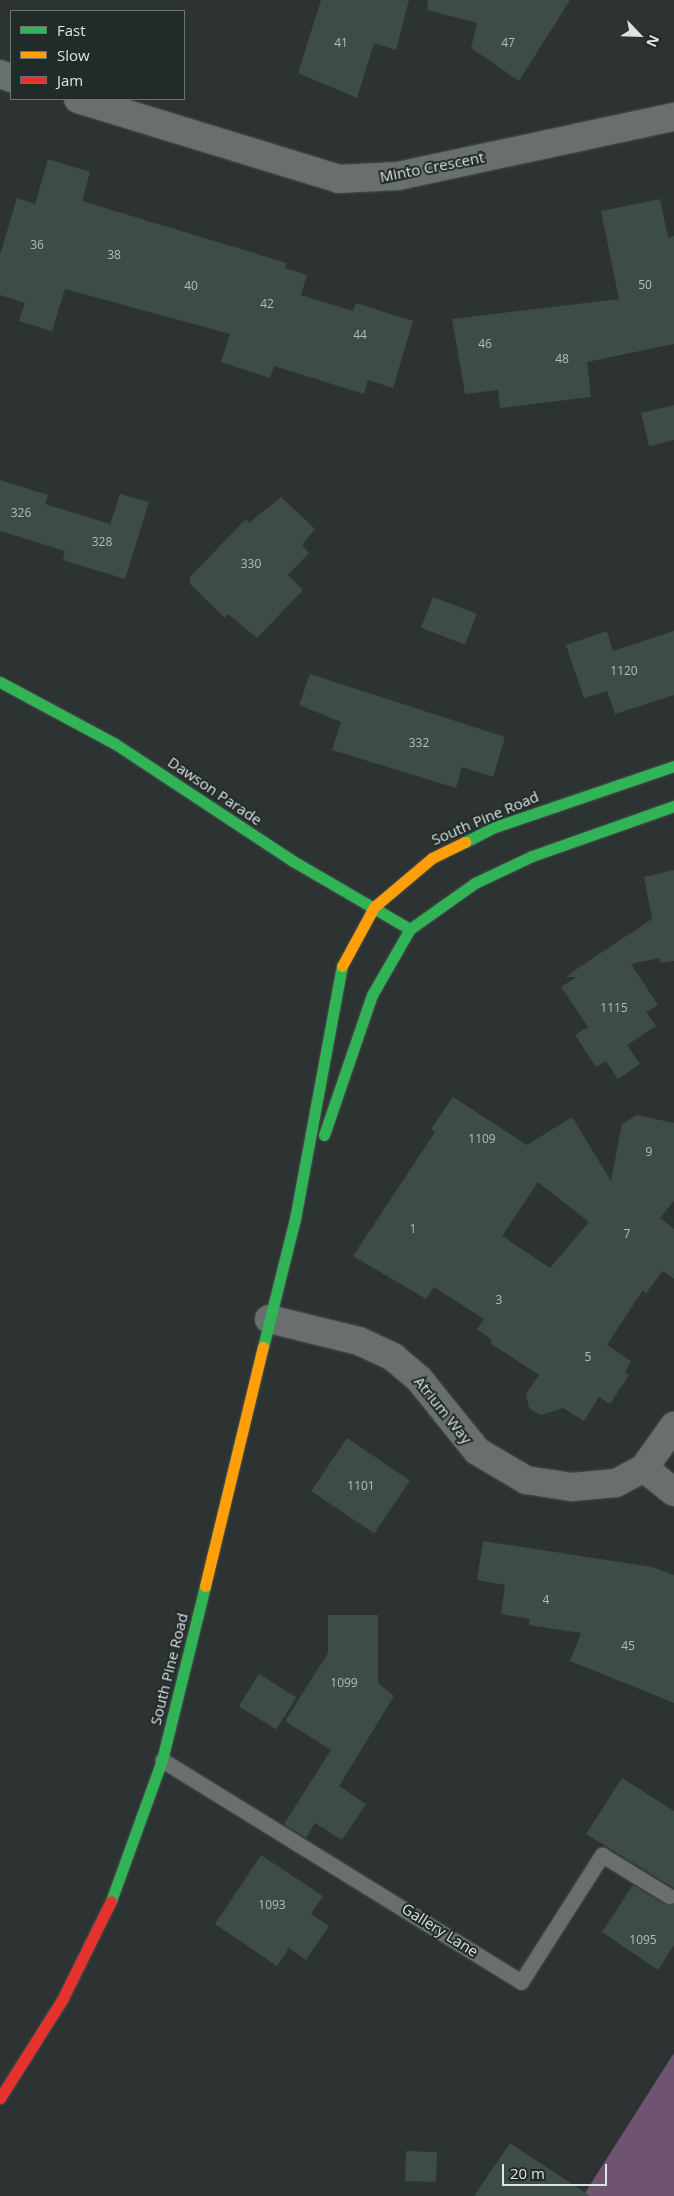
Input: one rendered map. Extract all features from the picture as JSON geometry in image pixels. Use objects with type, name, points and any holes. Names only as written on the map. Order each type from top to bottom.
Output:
[{"type":"street","name":"Minto Crescent","points":[[81,100],[339,178],[398,176],[674,117]]},
{"type":"street","name":"Dawson Parade","points":[[0,682],[108,739],[293,861],[410,929]]},
{"type":"street","name":"South Pine Road","points":[[295,1219],[336,980],[374,907],[402,879],[460,842],[674,766]]},
{"type":"street","name":"South Pine Road","points":[[0,2098],[62,2000],[117,1890],[162,1760],[295,1219],[372,995],[410,929],[475,883],[532,856],[674,806]]},
{"type":"street","name":"Atrium Way","points":[[269,1319],[359,1341],[393,1357],[419,1378],[477,1451],[516,1476],[555,1486],[594,1487],[616,1483],[644,1468],[674,1426]]},
{"type":"street","points":[[644,1468],[674,1492]]},
{"type":"lane","name":"Gallery Lane","points":[[162,1760],[522,1982],[602,1855],[669,1896]]},
{"type":"shaded area","points":[[674,2053],[674,2196],[583,2196]]},
{"type":"building","points":[[321,0],[409,0],[396,50],[374,43],[357,98],[298,73]]},
{"type":"building","points":[[428,0],[570,0],[519,81],[471,48],[477,23],[427,10]]},
{"type":"building","points":[[48,159],[90,172],[82,201],[287,263],[285,268],[307,275],[301,295],[353,311],[356,303],[413,321],[393,388],[368,380],[364,394],[274,366],[270,378],[221,362],[230,334],[65,289],[52,331],[19,321],[25,303],[0,295],[0,255],[17,198],[35,204]]},
{"type":"building","points":[[660,199],[668,238],[674,236],[674,344],[587,362],[591,397],[500,408],[498,390],[465,394],[452,319],[619,299],[601,211]]},
{"type":"building","points":[[674,405],[674,440],[649,446],[641,413]]},
{"type":"building","points":[[0,480],[48,495],[45,504],[110,524],[120,494],[149,502],[125,579],[63,560],[65,551],[0,531]]},
{"type":"building","points":[[281,497],[315,529],[302,545],[309,553],[288,575],[303,590],[257,638],[228,614],[225,618],[190,584],[190,577],[246,519],[249,523]]},
{"type":"building","points":[[433,597],[477,614],[465,645],[421,628]]},
{"type":"building","points":[[607,631],[613,651],[674,631],[674,695],[615,714],[607,691],[584,698],[566,645]]},
{"type":"building","points":[[310,674],[505,737],[493,777],[462,767],[456,788],[332,750],[341,722],[299,705]]},
{"type":"building","points":[[674,870],[674,961],[660,963],[659,958],[631,964],[658,1005],[646,1012],[656,1026],[627,1045],[640,1064],[618,1079],[606,1061],[596,1067],[575,1035],[588,1027],[561,987],[576,977],[567,977],[572,972],[652,919],[644,877]]},
{"type":"building","points":[[453,1097],[527,1145],[572,1117],[611,1181],[622,1124],[637,1115],[674,1123],[674,1201],[660,1218],[674,1229],[674,1279],[663,1271],[646,1293],[643,1290],[607,1345],[631,1361],[625,1372],[629,1375],[610,1404],[599,1397],[584,1421],[563,1408],[541,1415],[529,1408],[526,1394],[539,1375],[490,1343],[492,1340],[477,1329],[484,1319],[434,1287],[426,1299],[353,1256],[435,1132],[431,1129]],"holes":[[[538,1182],[589,1222],[550,1268],[502,1236]]]},
{"type":"building","points":[[347,1438],[410,1480],[374,1534],[311,1491]]},
{"type":"building","points":[[483,1541],[652,1567],[674,1575],[674,1703],[570,1661],[581,1633],[529,1625],[530,1619],[501,1614],[505,1585],[477,1580]]},
{"type":"building","points":[[328,1615],[378,1615],[378,1683],[394,1696],[339,1786],[366,1804],[342,1840],[315,1823],[306,1838],[284,1824],[331,1750],[285,1721],[328,1653]]},
{"type":"building","points":[[259,1674],[296,1697],[276,1730],[239,1706]]},
{"type":"building","points":[[622,1778],[674,1811],[674,1888],[586,1834]]},
{"type":"building","points":[[261,1855],[323,1896],[311,1914],[329,1926],[306,1960],[289,1948],[277,1966],[215,1924]]},
{"type":"building","points":[[633,1885],[664,1904],[674,1904],[674,1945],[658,1970],[602,1932]]},
{"type":"building","points":[[510,2143],[590,2196],[474,2196]]},
{"type":"building","points":[[406,2151],[437,2152],[436,2182],[405,2181]]},
{"type":"traffic: fast","points":[[0,682],[114,743],[293,861],[410,929]]},
{"type":"traffic: fast","points":[[465,842],[492,828],[674,766]]},
{"type":"traffic: fast","points":[[324,1135],[372,995],[410,929],[475,883],[532,856],[674,806]]},
{"type":"traffic: fast","points":[[263,1347],[295,1219],[342,966]]},
{"type":"traffic: fast","points":[[111,1901],[162,1760],[205,1586]]},
{"type":"traffic: slow","points":[[342,966],[374,907],[432,858],[465,842]]},
{"type":"traffic: slow","points":[[205,1586],[263,1347]]},
{"type":"traffic: jam","points":[[0,2098],[62,2000],[111,1901]]}]
